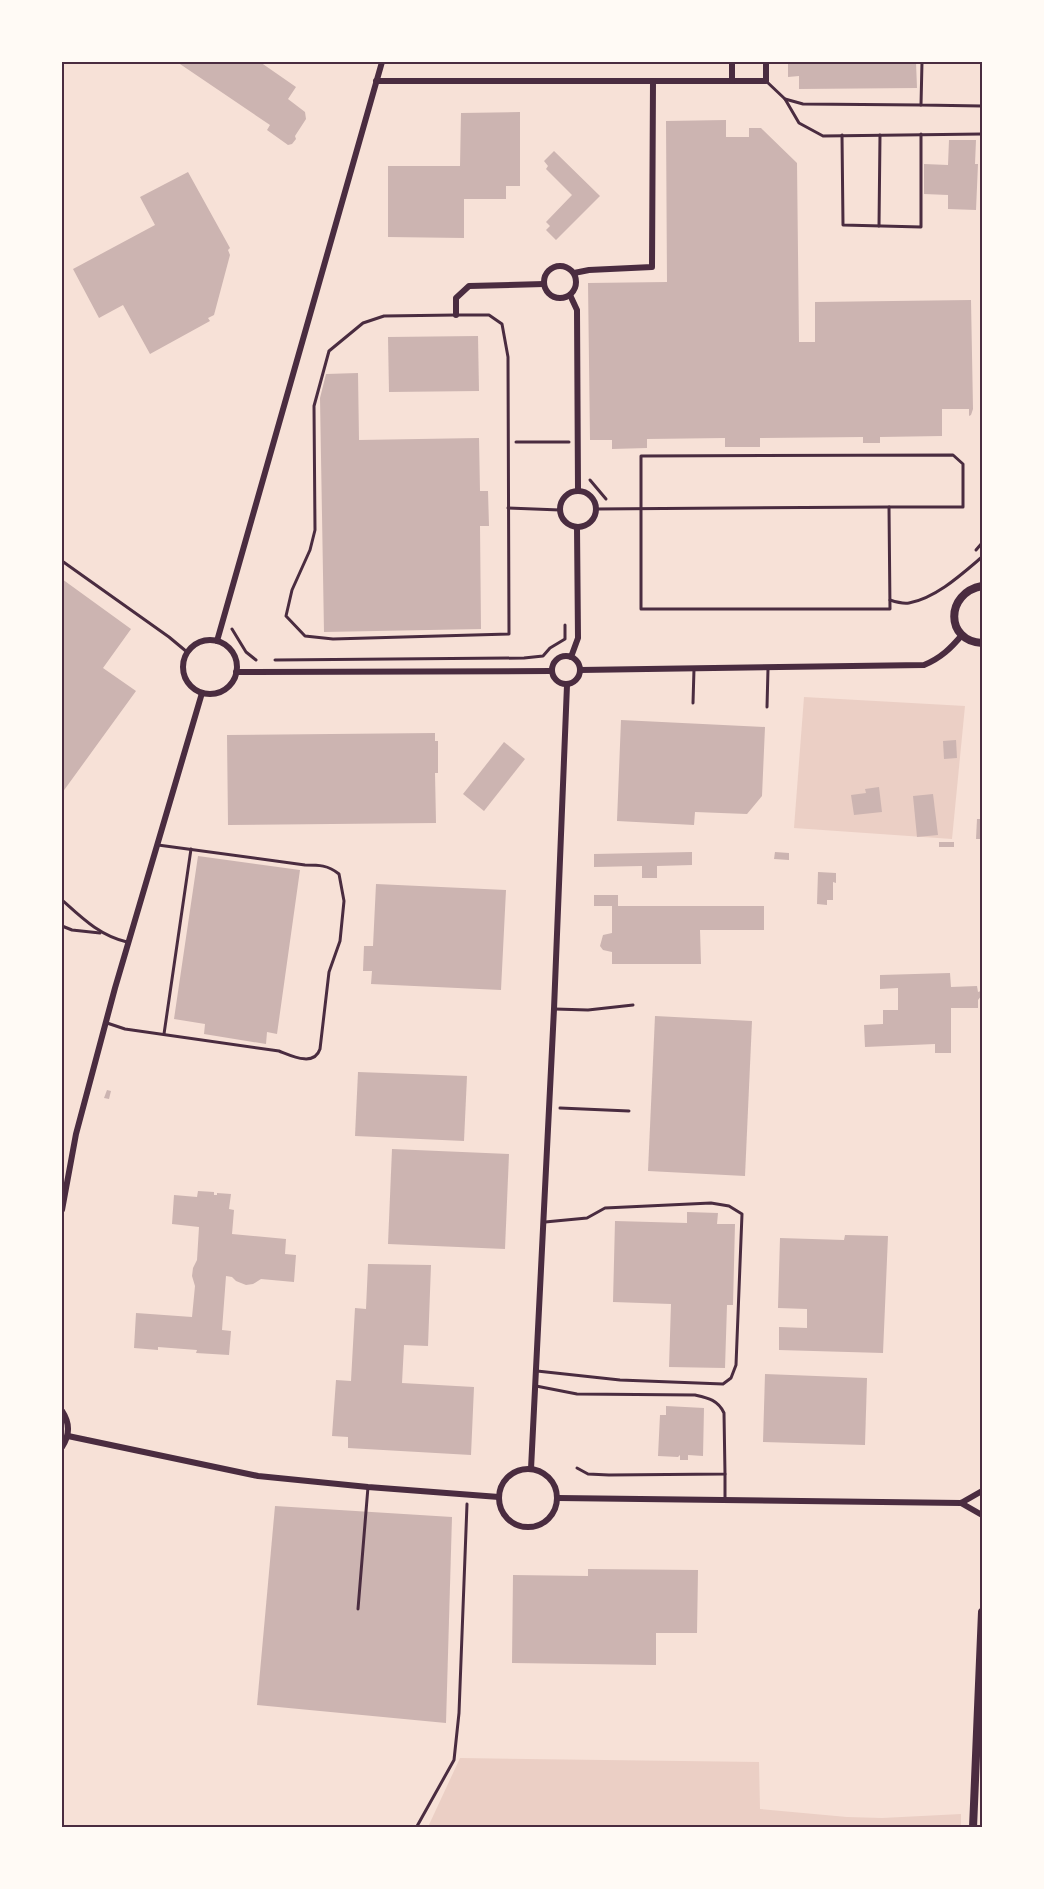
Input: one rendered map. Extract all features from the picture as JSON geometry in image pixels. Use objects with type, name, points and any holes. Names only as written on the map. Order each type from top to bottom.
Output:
[{"type":"street","points":[[217,641],[382,62]]},
{"type":"street","points":[[732,62],[732,81]]},
{"type":"street","points":[[376,81],[766,81],[766,62]]},
{"type":"street","points":[[574,273],[589,270],[652,267],[653,81]]},
{"type":"street","points":[[555,266],[566,266],[574,273],[576,287],[570,295],[554,297],[546,290],[544,284],[546,273],[555,266]]},
{"type":"street","points":[[456,315],[456,298],[469,286],[544,284]]},
{"type":"street","points":[[570,295],[577,310],[578,490]]},
{"type":"street","points":[[578,490],[589,494],[596,503],[596,509],[588,524],[577,527],[563,519],[560,510],[565,496],[578,490]]},
{"type":"street","points":[[571,657],[578,638],[577,527]]},
{"type":"street","points":[[982,586],[965,592],[955,609],[954,618],[962,635],[982,643]]},
{"type":"street","points":[[580,670],[924,665],[948,651],[962,635]]},
{"type":"street","points":[[208,639],[217,641],[231,649],[237,664],[236,672],[227,687],[220,692],[202,693],[188,684],[184,676],[183,660],[192,646],[200,641],[208,639]]},
{"type":"street","points":[[562,656],[571,657],[578,662],[580,670],[578,678],[567,685],[555,680],[551,671],[554,662],[562,656]]},
{"type":"street","points":[[236,672],[551,671]]},
{"type":"street","points":[[531,1469],[554,1009],[567,685]]},
{"type":"street","points":[[62,1210],[76,1134],[105,1023],[202,693]]},
{"type":"street","points":[[62,1411],[67,1421],[68,1436],[62,1448]]},
{"type":"street","points":[[68,1436],[258,1476],[499,1497]]},
{"type":"street","points":[[531,1469],[547,1475],[553,1482],[558,1498],[556,1508],[545,1522],[527,1527],[510,1521],[504,1515],[499,1497],[500,1488],[512,1473],[531,1469]]},
{"type":"street","points":[[961,1503],[982,1491]]},
{"type":"street","points":[[558,1498],[961,1503],[982,1515]]},
{"type":"street","points":[[973,1827],[982,1612]]},
{"type":"lane","points":[[921,105],[922,62]]},
{"type":"lane","points":[[766,81],[785,99],[800,123],[823,136],[982,134]]},
{"type":"lane","points":[[785,99],[803,104],[824,105],[982,106]]},
{"type":"lane","points":[[842,135],[843,225],[921,227],[921,134]]},
{"type":"lane","points":[[879,226],[880,135]]},
{"type":"lane","points":[[456,315],[489,315],[502,324],[508,357],[509,634],[333,639],[305,636],[286,616],[292,590],[310,550],[315,530],[314,406],[329,351],[363,323],[384,316],[456,315]]},
{"type":"lane","points":[[596,509],[641,509],[889,507],[963,507],[963,464],[954,455],[641,456],[641,509],[642,609],[890,609],[889,507]]},
{"type":"lane","points":[[508,508],[560,510]]},
{"type":"lane","points":[[890,600],[906,604],[925,598],[941,589],[982,556]]},
{"type":"lane","points":[[62,561],[187,652]]},
{"type":"lane","points":[[693,703],[694,669]]},
{"type":"lane","points":[[767,707],[768,669]]},
{"type":"lane","points":[[105,1023],[125,1029],[279,1051],[301,1059],[313,1059],[318,1055],[320,1049],[329,972],[340,941],[344,901],[339,874],[329,866],[158,845]]},
{"type":"lane","points":[[164,1034],[191,849]]},
{"type":"lane","points":[[62,900],[93,928],[113,939],[128,943]]},
{"type":"lane","points":[[62,926],[72,930],[102,933]]},
{"type":"lane","points":[[554,1009],[588,1010],[633,1005]]},
{"type":"lane","points":[[536,1371],[620,1380],[723,1383],[731,1378],[736,1365],[742,1214],[729,1206],[711,1203],[605,1208],[587,1218],[543,1222]]},
{"type":"lane","points":[[535,1386],[577,1394],[695,1395],[720,1404],[724,1413],[725,1501]]},
{"type":"lane","points":[[577,1468],[588,1474],[609,1475],[725,1473]]},
{"type":"lane","points":[[358,1609],[368,1487]]},
{"type":"path","points":[[508,442],[578,442]]},
{"type":"path","points":[[590,472],[590,482],[608,501]]},
{"type":"path","points":[[235,620],[232,629],[246,652],[255,660],[264,660]]},
{"type":"path","points":[[273,660],[543,656],[550,648],[565,639],[565,625]]},
{"type":"path","points":[[560,1108],[629,1111]]},
{"type":"path","points":[[416,1827],[454,1760],[459,1713],[468,1517],[468,1506],[465,1502]]},
{"type":"shaded area","points":[[804,697],[965,706],[952,839],[794,828]]},
{"type":"shaded area","points":[[460,1758],[759,1762],[760,1809],[882,1818],[961,1814],[961,1827],[428,1827]]},
{"type":"building","points":[[177,62],[260,62],[296,87],[288,99],[305,112],[306,119],[295,136],[296,139],[288,145],[267,130],[270,125]]},
{"type":"building","points":[[417,62],[433,62],[436,64],[420,64]]},
{"type":"building","points":[[788,62],[916,62],[917,88],[799,89],[799,76],[788,77]]},
{"type":"building","points":[[520,112],[520,186],[506,186],[506,199],[464,199],[464,238],[388,237],[388,166],[460,166],[461,113]]},
{"type":"building","points":[[726,120],[726,137],[749,137],[749,128],[761,128],[797,163],[799,342],[815,342],[815,302],[971,300],[973,409],[971,415],[969,416],[969,409],[942,409],[942,436],[880,437],[880,443],[863,443],[863,437],[760,438],[760,447],[725,447],[725,438],[647,439],[647,448],[612,449],[612,440],[590,440],[588,283],[667,282],[666,121]]},
{"type":"building","points":[[949,140],[976,140],[975,164],[978,164],[976,210],[948,209],[948,195],[924,194],[924,164],[948,165]]},
{"type":"building","points":[[554,151],[600,196],[556,240],[546,230],[550,226],[546,222],[572,195],[546,169],[548,166],[544,161]]},
{"type":"building","points":[[188,172],[230,248],[228,250],[230,255],[214,315],[208,318],[210,321],[150,354],[123,305],[99,318],[73,269],[155,225],[140,197]]},
{"type":"building","points":[[478,336],[479,391],[389,392],[388,337]]},
{"type":"building","points":[[358,373],[359,440],[479,438],[480,491],[488,491],[489,526],[480,526],[481,629],[324,632],[320,398],[326,374]]},
{"type":"building","points":[[62,579],[131,629],[103,668],[136,691],[62,793]]},
{"type":"building","points":[[621,720],[765,727],[762,796],[747,814],[695,812],[694,825],[617,821]]},
{"type":"building","points":[[435,733],[435,741],[438,741],[438,773],[435,773],[436,823],[228,825],[227,735]]},
{"type":"building","points":[[956,740],[957,758],[944,759],[943,741]]},
{"type":"building","points":[[504,742],[525,759],[484,811],[463,794]]},
{"type":"building","points":[[879,787],[882,812],[854,815],[851,795],[866,793],[865,789]]},
{"type":"building","points":[[933,794],[938,835],[917,837],[913,796]]},
{"type":"building","points":[[977,819],[982,819],[982,839],[976,839]]},
{"type":"building","points":[[939,842],[954,842],[954,847],[939,847]]},
{"type":"building","points":[[692,852],[692,865],[657,866],[657,878],[642,878],[642,866],[594,867],[594,854]]},
{"type":"building","points":[[775,852],[789,853],[789,860],[774,859]]},
{"type":"building","points":[[198,856],[300,870],[277,1034],[267,1032],[266,1044],[204,1034],[205,1024],[174,1019]]},
{"type":"building","points":[[818,872],[836,873],[836,883],[833,882],[833,900],[827,900],[827,905],[817,904]]},
{"type":"building","points":[[376,884],[506,890],[501,990],[371,984],[372,971],[363,971],[364,946],[373,946]]},
{"type":"building","points":[[594,895],[618,895],[618,906],[764,906],[764,930],[700,930],[701,964],[612,964],[612,952],[603,950],[600,946],[603,935],[612,933],[612,906],[594,906]]},
{"type":"building","points":[[950,973],[951,987],[977,986],[978,992],[981,991],[982,995],[978,1000],[978,1008],[951,1008],[951,1053],[935,1053],[935,1044],[865,1047],[864,1025],[883,1024],[883,1010],[898,1010],[898,988],[880,989],[880,975]]},
{"type":"building","points":[[655,1016],[752,1021],[745,1176],[648,1171]]},
{"type":"building","points":[[358,1072],[467,1076],[464,1141],[355,1136]]},
{"type":"building","points":[[107,1090],[111,1091],[109,1099],[104,1098]]},
{"type":"building","points":[[392,1149],[509,1154],[505,1249],[388,1244]]},
{"type":"building","points":[[198,1191],[214,1192],[214,1195],[217,1193],[231,1194],[229,1209],[234,1210],[232,1234],[286,1239],[285,1254],[296,1255],[294,1282],[261,1279],[246,1285],[226,1276],[222,1330],[231,1331],[229,1355],[158,1347],[158,1350],[134,1348],[136,1313],[192,1317],[195,1286],[192,1276],[197,1260],[199,1227],[172,1224],[174,1195],[197,1197]]},
{"type":"building","points":[[687,1212],[718,1213],[717,1224],[735,1224],[733,1305],[727,1305],[725,1368],[669,1367],[671,1304],[613,1302],[615,1221],[687,1223]]},
{"type":"building","points":[[845,1235],[888,1236],[883,1353],[779,1350],[779,1327],[807,1328],[807,1309],[778,1308],[780,1238],[844,1240]]},
{"type":"building","points":[[368,1264],[431,1265],[428,1346],[404,1345],[402,1383],[474,1387],[471,1455],[348,1448],[348,1437],[332,1436],[336,1380],[351,1381],[355,1308],[366,1309]]},
{"type":"building","points":[[765,1374],[867,1378],[865,1445],[763,1442]]},
{"type":"building","points":[[666,1406],[704,1408],[703,1456],[688,1455],[688,1460],[680,1460],[680,1455],[678,1457],[658,1456],[660,1415],[666,1415]]},
{"type":"building","points":[[275,1506],[452,1517],[446,1723],[257,1705]]},
{"type":"building","points":[[588,1569],[698,1570],[697,1633],[656,1633],[656,1665],[512,1663],[513,1575],[588,1576]]}]
